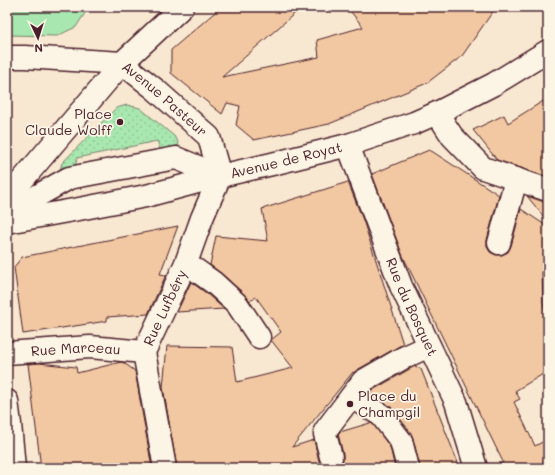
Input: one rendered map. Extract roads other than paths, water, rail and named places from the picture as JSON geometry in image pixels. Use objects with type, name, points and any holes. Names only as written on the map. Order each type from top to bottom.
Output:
[{"type":"street","points":[[7,198],[122,63],[182,7]]},
{"type":"street","name":"Avenue de Royat","points":[[7,222],[146,196],[220,176],[348,145],[414,123],[438,113],[494,84],[548,51]]},
{"type":"street","name":"Avenue Pasteur","points":[[7,57],[122,63],[209,136],[220,176]]},
{"type":"street","points":[[438,113],[452,136],[484,168],[548,190]]},
{"type":"street","name":"Rue du Bosquet","points":[[348,145],[400,286],[456,402],[476,468]]},
{"type":"street","points":[[7,213],[69,178],[176,158],[220,176]]},
{"type":"street","name":"Rue Lufbéry","points":[[165,468],[144,352],[186,263],[202,218],[220,176]]},
{"type":"street","points":[[499,242],[516,179]]},
{"type":"street","points":[[186,263],[237,304],[259,337]]},
{"type":"street","points":[[331,457],[325,434],[326,431],[363,381],[403,358],[429,346]]},
{"type":"street","name":"Rue Marceau","points":[[7,353],[90,347],[144,352]]},
{"type":"street","points":[[351,397],[381,415],[400,441],[408,468]]},
{"type":"street","points":[[7,401],[14,468]]},
{"type":"place","name":"Place Claude Wolff","points":[[120,122]]},
{"type":"place","name":"Place du Champgil","points":[[350,404]]}]
